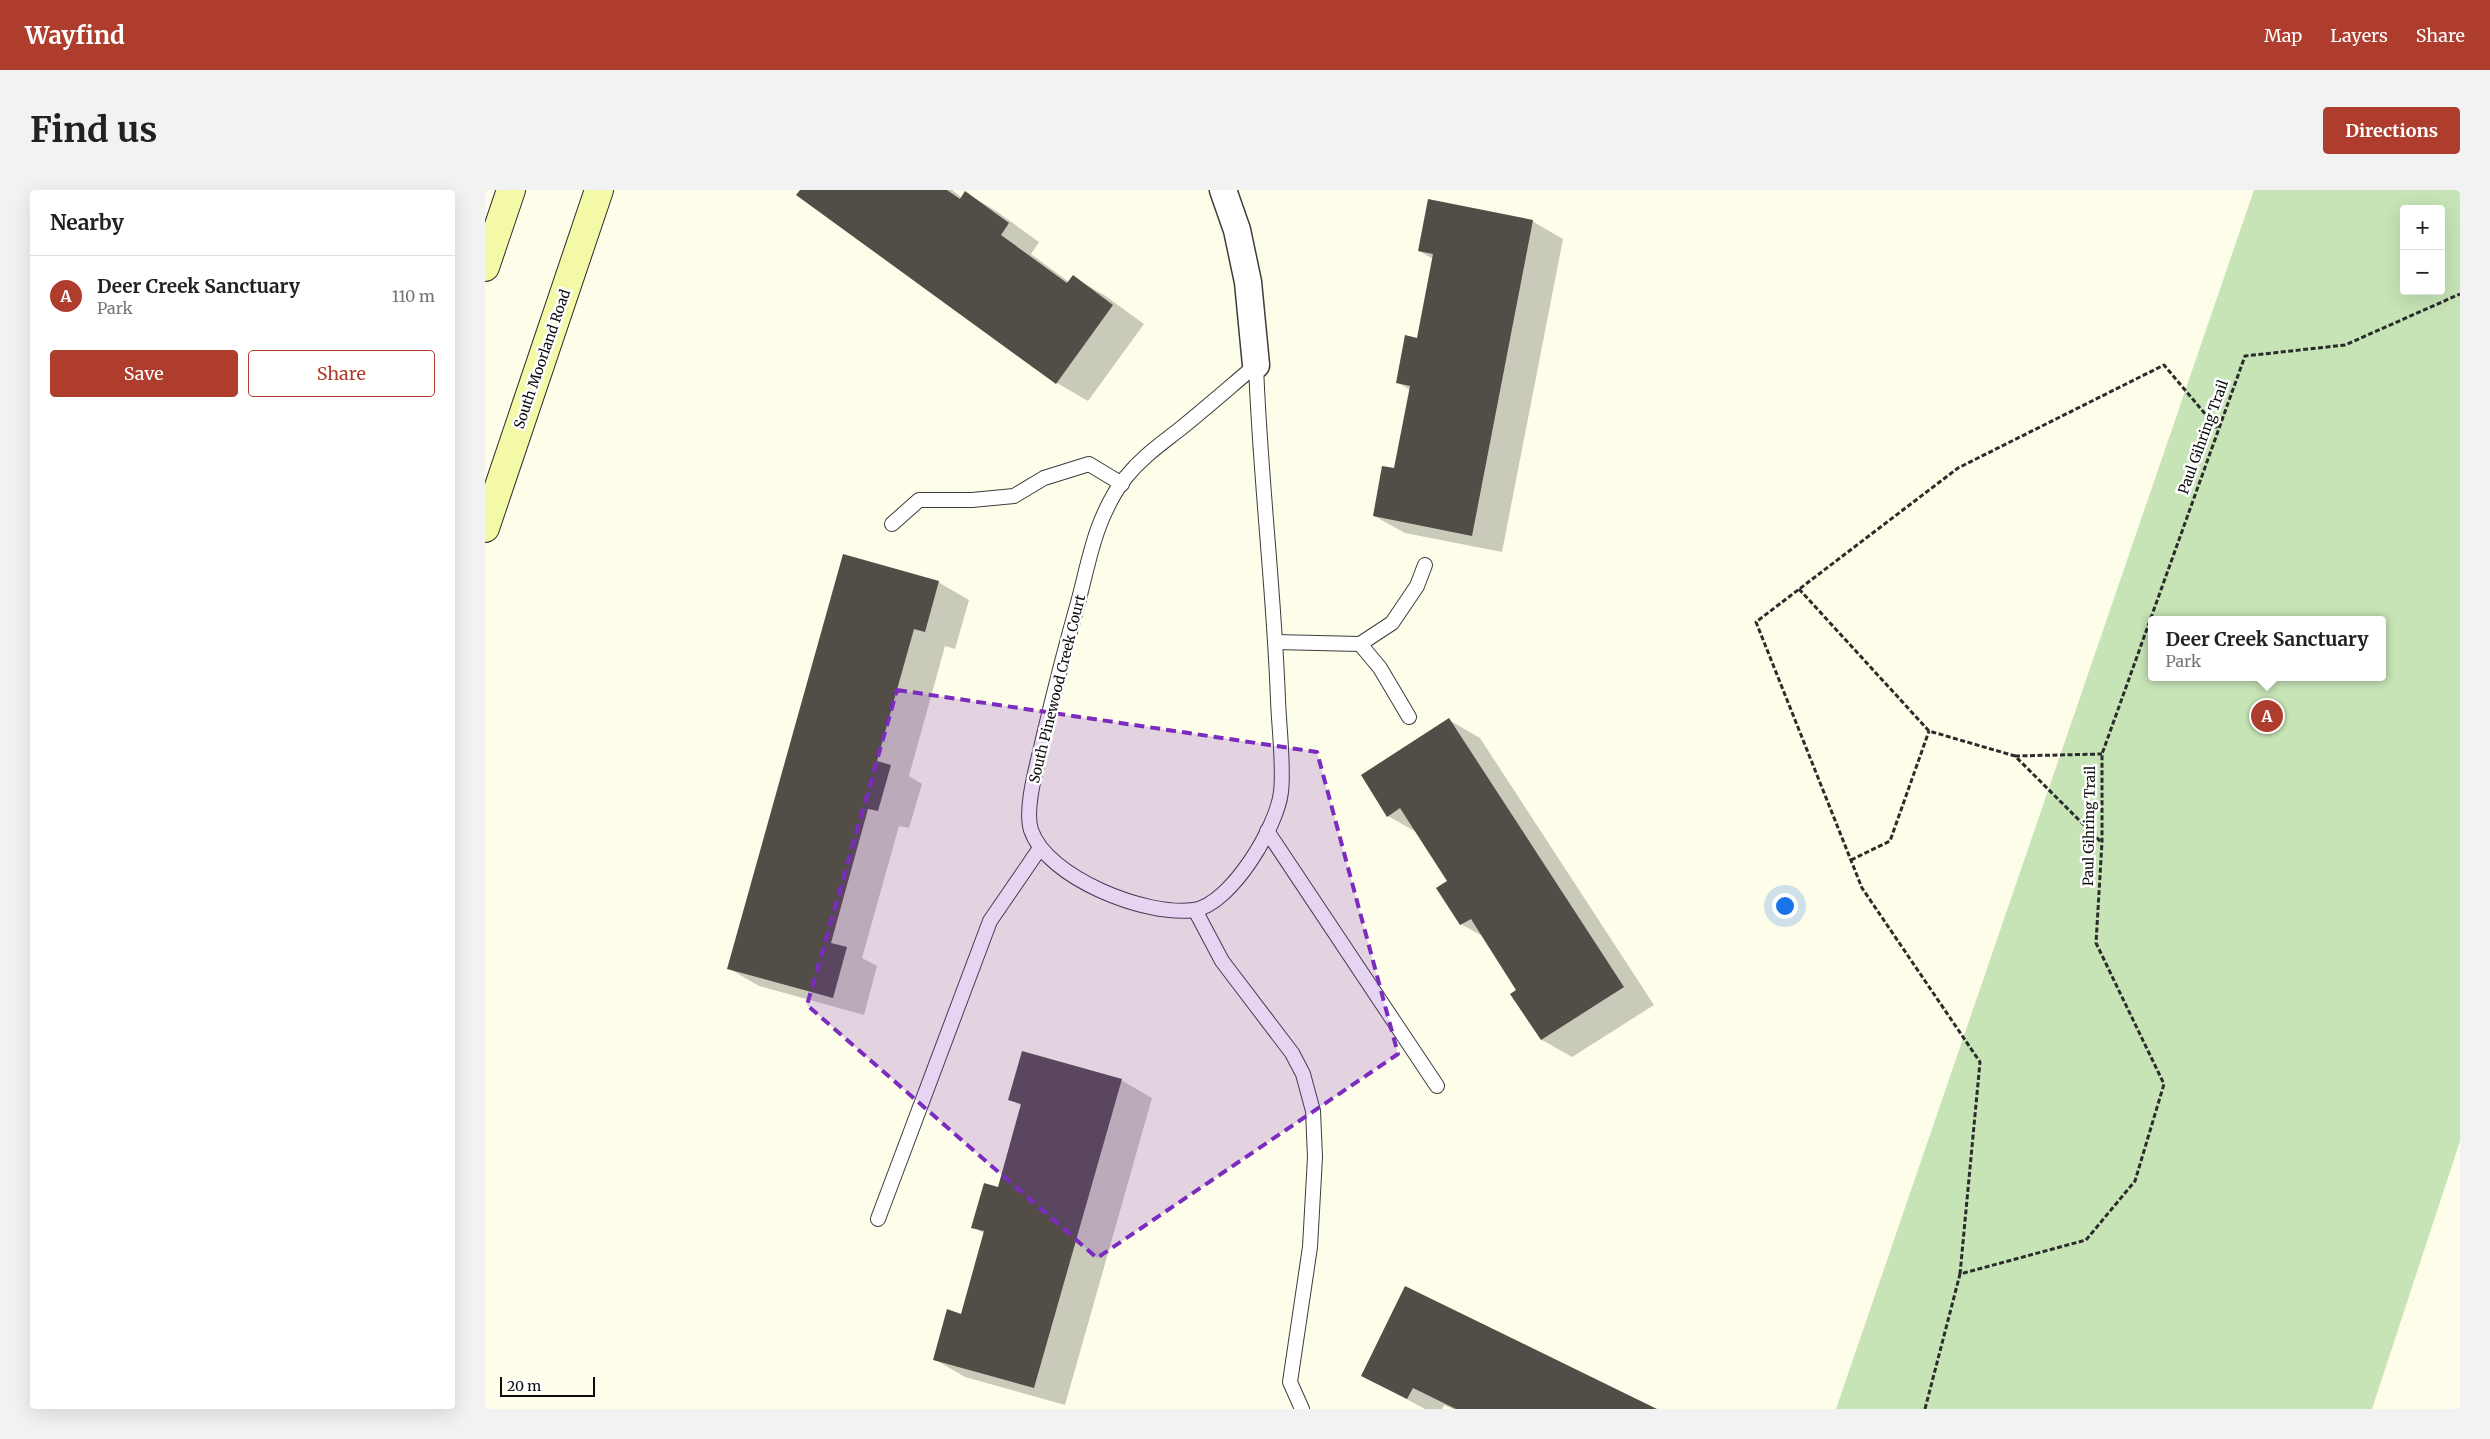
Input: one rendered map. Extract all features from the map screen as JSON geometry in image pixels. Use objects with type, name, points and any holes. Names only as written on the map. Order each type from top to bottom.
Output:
[{"type":"main road","points":[[485,267],[511,190]]},
{"type":"main road","name":"South Moorland Road","points":[[485,528],[599,190]]},
{"type":"street","points":[[1223,190],[1237,230],[1248,282],[1256,365]]},
{"type":"lane","name":"South Pinewood Creek Court","points":[[1195,910],[1160,909],[1127,900],[1078,879],[1051,860],[1040,848],[1030,827],[1032,787],[1060,667],[1099,526],[1122,484],[1147,454],[1181,429],[1256,365]]},
{"type":"lane","points":[[1256,365],[1258,434],[1275,642],[1281,793],[1267,831],[1255,855],[1227,890],[1210,904],[1195,910],[1222,961],[1292,1053],[1303,1074],[1313,1111],[1315,1157],[1309,1247],[1290,1382],[1302,1409]]},
{"type":"lane","points":[[892,524],[919,500],[972,500],[1014,496],[1044,478],[1089,464],[1122,484]]},
{"type":"lane","points":[[1275,642],[1360,644],[1392,623],[1417,586],[1425,565]]},
{"type":"lane","points":[[1360,644],[1380,668],[1409,717]]},
{"type":"lane","points":[[1267,831],[1437,1086]]},
{"type":"lane","points":[[878,1219],[990,921],[1040,848]]},
{"type":"path","name":"Paul Gihring Trail","points":[[2151,616],[2245,356],[2345,345],[2460,294]]},
{"type":"path","points":[[1925,1409],[1960,1274],[1980,1062],[1862,888],[1756,622],[1957,468],[2165,365],[2217,429]]},
{"type":"path","points":[[1799,589],[1929,731],[2015,756],[2102,754]]},
{"type":"path","name":"Paul Gihring Trail","points":[[1960,1274],[2086,1240],[2135,1181],[2164,1084],[2096,943],[2102,842],[2102,754],[2148,624]]},
{"type":"path","points":[[1851,860],[1890,841],[1929,731]]},
{"type":"path","points":[[2015,756],[2102,842]]},
{"type":"highlighted area","points":[[897,690],[1317,752],[1398,1054],[1097,1258],[807,1005]]},
{"type":"green space","points":[[2254,190],[2460,190],[2460,1141],[2372,1409],[1836,1409]]},
{"type":"building","points":[[800,190],[947,190],[960,199],[965,191],[1009,223],[1001,235],[1067,283],[1073,275],[1113,305],[1056,384],[796,195]]},
{"type":"building","points":[[1428,199],[1533,220],[1472,536],[1373,516],[1382,466],[1394,468],[1410,386],[1396,383],[1405,335],[1417,338],[1433,254],[1418,251]]},
{"type":"building","points":[[843,554],[939,581],[925,632],[914,629],[877,761],[891,765],[878,811],[868,809],[831,943],[847,947],[833,998],[727,969]]},
{"type":"building","points":[[1449,718],[1624,987],[1541,1040],[1510,994],[1516,990],[1471,919],[1460,925],[1436,888],[1447,881],[1400,808],[1387,817],[1361,775]]},
{"type":"building","points":[[1022,1051],[1122,1079],[1034,1388],[933,1360],[947,1309],[961,1314],[984,1231],[971,1228],[984,1183],[998,1187],[1021,1104],[1008,1100]]},
{"type":"building","points":[[1405,1286],[1657,1409],[1456,1409],[1413,1388],[1407,1399],[1361,1376]]},
{"type":"place","name":"Deer Creek Sanctuary","points":[[2267,716]]}]
